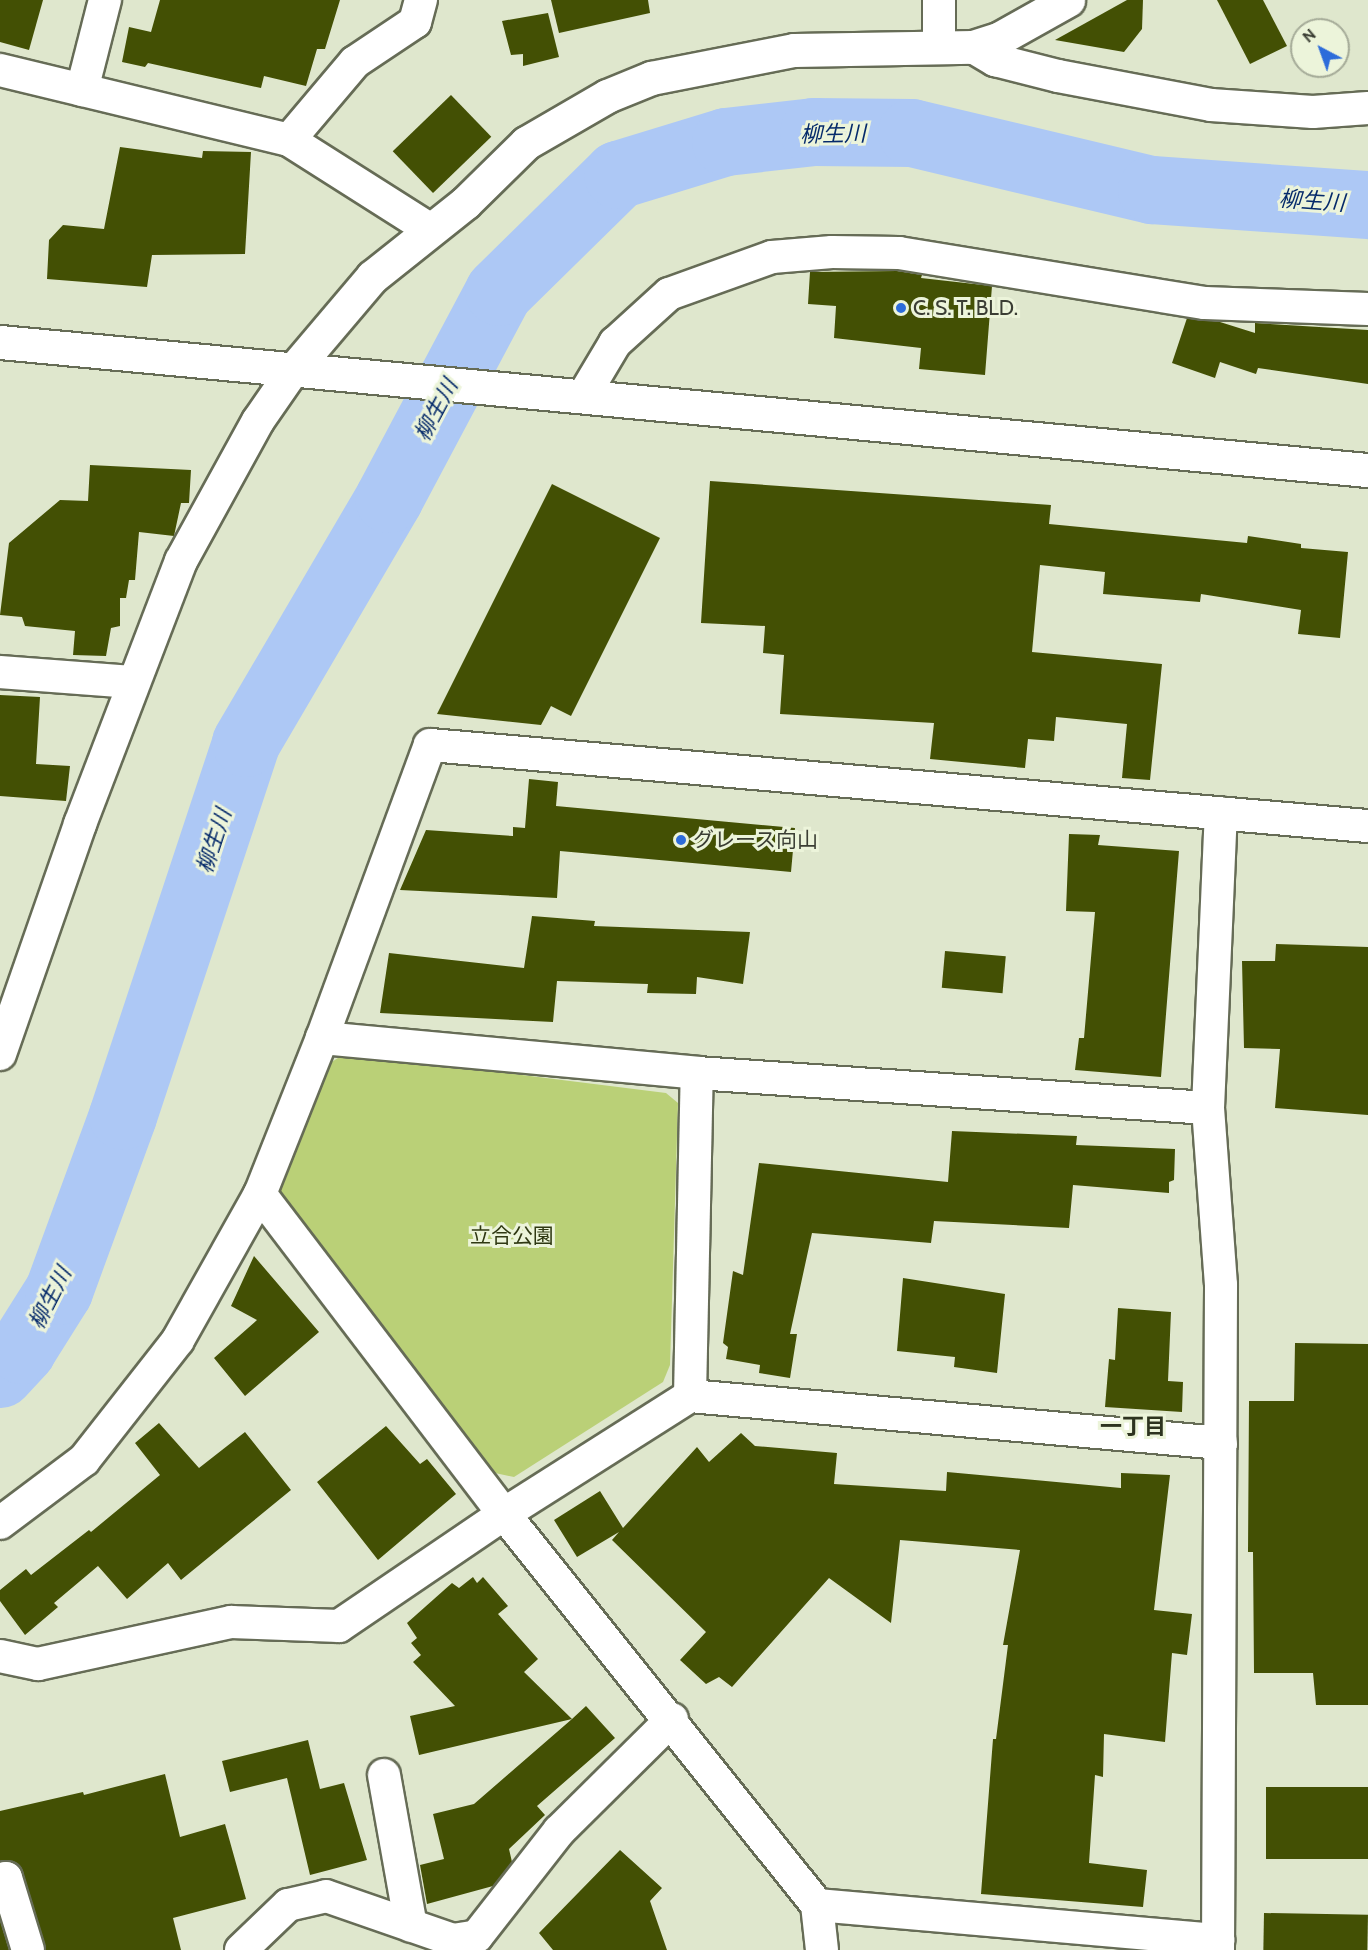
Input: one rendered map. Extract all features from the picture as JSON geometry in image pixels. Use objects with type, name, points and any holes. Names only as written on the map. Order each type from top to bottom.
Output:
[{"type":"street","points":[[82,90],[105,0]]},
{"type":"street","points":[[290,140],[355,62],[415,22],[421,0]]},
{"type":"street","points":[[939,0],[939,46]]},
{"type":"street","points":[[0,1054],[133,682],[181,561],[258,420],[294,369],[372,276],[431,230],[526,142],[561,120],[651,78],[794,50],[973,47],[1000,38],[1068,0]]},
{"type":"street","points":[[973,47],[995,60],[1058,76],[1211,105],[1313,112],[1368,108]]},
{"type":"street","points":[[0,70],[290,140],[431,230]]},
{"type":"street","points":[[578,395],[615,343],[669,294],[772,256],[832,252],[899,253],[1205,303],[1368,309]]},
{"type":"street","points":[[0,342],[1368,470]]},
{"type":"street","points":[[0,672],[133,682]]},
{"type":"street","points":[[0,1524],[84,1460],[178,1340],[260,1194],[322,1038],[430,745],[1368,826]]},
{"type":"street","points":[[817,1905],[1218,1945],[1221,1284],[1208,1108],[1221,813]]},
{"type":"street","points":[[322,1038],[697,1073],[1208,1108]]},
{"type":"street","points":[[690,1396],[697,1073]]},
{"type":"street","points":[[260,1194],[504,1514],[672,1719],[817,1905],[822,1950]]},
{"type":"street","points":[[0,1656],[38,1664],[231,1622],[339,1626],[504,1514],[690,1396],[1221,1443]]},
{"type":"street","points":[[240,1950],[288,1905],[326,1896],[453,1940],[479,1943],[559,1831],[672,1719]]},
{"type":"street","points":[[384,1775],[411,1926]]},
{"type":"street","points":[[0,1879],[6,1878],[28,1950]]},
{"type":"green space","name":"立合公園","points":[[346,1053],[666,1093],[678,1103],[670,1365],[663,1382],[514,1477],[495,1473],[277,1198],[275,1184],[322,1068]]},
{"type":"building","points":[[0,0],[43,0],[29,50],[0,42]]},
{"type":"building","points":[[160,0],[340,0],[325,49],[317,49],[306,86],[264,76],[261,88],[148,63],[145,67],[122,62],[129,27],[151,32]]},
{"type":"building","points":[[551,0],[648,0],[650,13],[559,33]]},
{"type":"building","points":[[1127,0],[1143,0],[1142,29],[1124,52],[1055,40]]},
{"type":"building","points":[[1217,0],[1263,0],[1287,46],[1250,64]]},
{"type":"building","points":[[548,13],[559,57],[523,66],[523,54],[511,55],[502,21]]},
{"type":"building","points":[[451,95],[491,137],[433,193],[393,151]]},
{"type":"building","points":[[120,147],[202,158],[203,151],[251,152],[245,254],[152,255],[147,287],[47,279],[49,240],[63,225],[104,229]]},
{"type":"building","points":[[897,271],[922,275],[921,278],[992,286],[985,375],[919,369],[921,348],[834,338],[836,306],[808,304],[810,272]]},
{"type":"building","points":[[1187,318],[1220,322],[1255,333],[1255,323],[1368,330],[1368,384],[1258,368],[1256,374],[1220,362],[1215,378],[1172,363]]},
{"type":"building","points":[[90,465],[191,470],[189,503],[181,503],[174,536],[139,532],[135,580],[129,580],[126,598],[120,598],[120,626],[111,628],[106,656],[73,655],[75,631],[25,626],[22,617],[0,615],[9,543],[60,500],[88,501]]},
{"type":"building","points":[[710,481],[1051,505],[1049,524],[1247,543],[1248,536],[1301,544],[1301,548],[1348,552],[1340,638],[1298,634],[1301,610],[1201,594],[1200,602],[1103,594],[1105,572],[1040,565],[1032,652],[1162,664],[1150,780],[1122,778],[1127,724],[1056,717],[1054,741],[1028,739],[1025,768],[930,759],[934,723],[780,714],[784,655],[763,653],[765,626],[701,623]]},
{"type":"building","points":[[552,484],[660,538],[571,716],[551,706],[541,725],[437,714]]},
{"type":"building","points":[[0,695],[40,697],[36,764],[70,766],[66,801],[0,796]]},
{"type":"building","points":[[529,779],[558,782],[556,806],[795,828],[791,872],[560,851],[557,898],[400,890],[426,830],[513,836],[513,827],[525,828]]},
{"type":"building","points":[[1069,834],[1100,835],[1098,845],[1179,851],[1161,1077],[1075,1070],[1079,1038],[1084,1038],[1095,912],[1066,911]]},
{"type":"building","points":[[532,916],[595,921],[594,926],[750,932],[743,984],[697,977],[696,994],[647,993],[648,984],[557,981],[553,1022],[380,1013],[389,953],[524,968]]},
{"type":"building","points":[[1276,944],[1368,947],[1368,1115],[1275,1108],[1280,1049],[1244,1048],[1242,961],[1275,961]]},
{"type":"building","points":[[945,951],[1006,956],[1003,993],[942,988]]},
{"type":"building","points":[[952,1131],[1077,1136],[1076,1145],[1175,1149],[1174,1180],[1169,1182],[1169,1193],[1073,1185],[1069,1228],[934,1221],[931,1243],[812,1233],[790,1334],[797,1334],[790,1378],[759,1373],[760,1365],[726,1359],[728,1347],[723,1343],[733,1271],[743,1275],[759,1163],[948,1182]]},
{"type":"building","points":[[254,1256],[319,1332],[245,1396],[214,1358],[257,1320],[231,1306]]},
{"type":"building","points":[[903,1278],[1005,1294],[997,1373],[954,1367],[955,1357],[897,1351]]},
{"type":"building","points":[[1118,1308],[1171,1312],[1168,1381],[1183,1382],[1182,1412],[1105,1407],[1109,1359],[1115,1360]]},
{"type":"building","points":[[1295,1343],[1368,1344],[1368,1705],[1316,1705],[1313,1673],[1254,1673],[1253,1552],[1248,1552],[1249,1401],[1294,1401]]},
{"type":"building","points":[[159,1423],[199,1468],[245,1432],[291,1490],[181,1580],[168,1563],[127,1599],[98,1566],[54,1603],[58,1607],[25,1635],[0,1601],[0,1590],[26,1569],[31,1575],[89,1530],[91,1532],[160,1475],[135,1443]]},
{"type":"building","points":[[386,1426],[420,1464],[427,1459],[456,1494],[378,1560],[317,1482]]},
{"type":"building","points":[[741,1433],[755,1446],[837,1453],[834,1484],[946,1491],[947,1472],[1121,1488],[1121,1473],[1170,1475],[1154,1610],[1192,1614],[1187,1655],[1172,1653],[1165,1742],[1104,1734],[1103,1777],[1095,1775],[1089,1863],[1147,1870],[1143,1907],[981,1894],[993,1739],[996,1739],[1008,1645],[1003,1645],[1020,1550],[900,1540],[891,1623],[829,1578],[732,1687],[719,1677],[706,1684],[680,1660],[706,1632],[612,1540],[619,1532],[577,1557],[554,1520],[600,1491],[623,1528],[697,1447],[709,1462]]},
{"type":"building","points":[[473,1577],[477,1583],[483,1577],[508,1606],[498,1614],[538,1659],[524,1672],[572,1719],[419,1755],[410,1716],[455,1706],[413,1662],[421,1655],[411,1643],[417,1638],[407,1623],[452,1583],[459,1588]]},
{"type":"building","points":[[586,1706],[615,1738],[537,1806],[545,1815],[509,1849],[512,1862],[493,1886],[427,1904],[420,1865],[444,1859],[433,1814],[474,1804]]},
{"type":"building","points":[[308,1740],[320,1789],[344,1783],[367,1860],[310,1875],[287,1778],[230,1792],[222,1761]]},
{"type":"building","points":[[165,1774],[180,1837],[225,1824],[246,1899],[173,1918],[181,1950],[45,1950],[23,1872],[12,1861],[0,1861],[0,1811],[83,1792],[84,1795]]},
{"type":"building","points":[[1266,1787],[1368,1787],[1368,1859],[1266,1859]]},
{"type":"building","points":[[620,1850],[662,1888],[650,1901],[667,1950],[553,1950],[539,1933]]},
{"type":"building","points":[[1264,1913],[1368,1915],[1367,1950],[1263,1950]]},
{"type":"building","points":[[0,1920],[9,1950],[0,1950]]},
{"type":"waterway","name":"柳生川","points":[[0,1374],[22,1350],[59,1291],[123,1116],[246,743],[389,499],[499,292],[618,175],[726,142],[814,132],[912,133],[1152,190],[1368,205]]},
{"type":"place","name":"C. S. T. BLD.","points":[[901,308]]},
{"type":"place","name":"グレース向山","points":[[681,840]]},
{"type":"district","name":"一丁目","points":[[1133,1427]]}]
